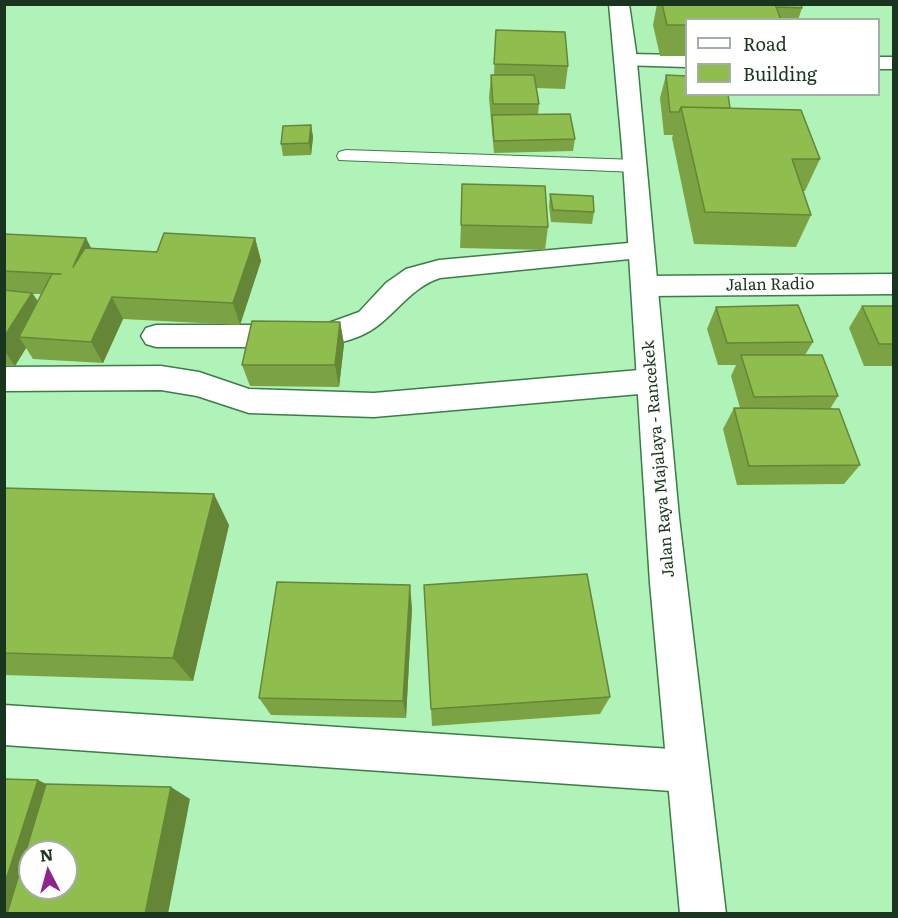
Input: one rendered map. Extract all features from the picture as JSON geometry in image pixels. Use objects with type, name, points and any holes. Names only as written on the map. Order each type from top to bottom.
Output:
[{"type":"street","name":"Jalan Raya Majalaya - Rancekek","points":[[619,4],[637,166],[640,251],[646,286],[651,381],[686,771],[703,914]]},
{"type":"street","points":[[627,60],[685,61]]},
{"type":"street","points":[[156,336],[323,336],[349,329],[369,319],[396,290],[416,276],[438,269],[640,251]]},
{"type":"street","name":"Jalan Radio","points":[[646,286],[894,284]]},
{"type":"street","points":[[206,387],[207,337]]},
{"type":"street","points":[[4,379],[160,378],[182,380],[249,401],[374,405],[651,381]]},
{"type":"street","points":[[4,725],[686,771]]},
{"type":"lane","points":[[346,156],[637,166]]},
{"type":"building","points":[[662,4],[775,4],[780,18],[685,18],[685,25],[667,25]]},
{"type":"building","points":[[775,4],[801,4],[802,8],[776,7]]},
{"type":"building","points":[[496,30],[565,32],[568,66],[494,64]]},
{"type":"building","points":[[491,75],[534,75],[539,104],[493,104]]},
{"type":"building","points":[[666,75],[685,76],[685,96],[728,96],[730,108],[681,107],[679,112],[670,112]]},
{"type":"building","points":[[681,107],[801,110],[820,159],[792,159],[811,215],[705,212]]},
{"type":"building","points":[[570,114],[575,139],[494,141],[492,115]]},
{"type":"building","points":[[311,125],[309,143],[281,144],[283,126]]},
{"type":"building","points":[[462,184],[545,186],[548,227],[461,225]]},
{"type":"building","points":[[550,194],[593,196],[594,212],[553,210]]},
{"type":"building","points":[[164,233],[255,238],[233,303],[112,297],[91,342],[19,337],[52,274],[61,274],[4,271],[4,234],[86,238],[73,267],[85,248],[157,252]]},
{"type":"building","points":[[4,290],[32,293],[4,337]]},
{"type":"building","points":[[798,305],[813,342],[727,343],[716,307]]},
{"type":"building","points":[[862,306],[894,306],[894,344],[879,344]]},
{"type":"building","points":[[252,321],[340,322],[335,365],[242,365]]},
{"type":"building","points":[[741,355],[822,355],[838,396],[754,397]]},
{"type":"building","points":[[734,408],[839,409],[860,465],[749,466]]},
{"type":"building","points":[[4,488],[214,494],[173,658],[4,653]]},
{"type":"building","points":[[587,574],[610,697],[431,709],[424,585]]},
{"type":"building","points":[[277,582],[410,585],[403,701],[259,698]]},
{"type":"building","points":[[4,779],[38,780],[18,840],[4,886]]},
{"type":"building","points":[[46,784],[171,787],[145,914],[7,914],[18,877],[18,900],[78,900],[78,840],[29,840]]}]
